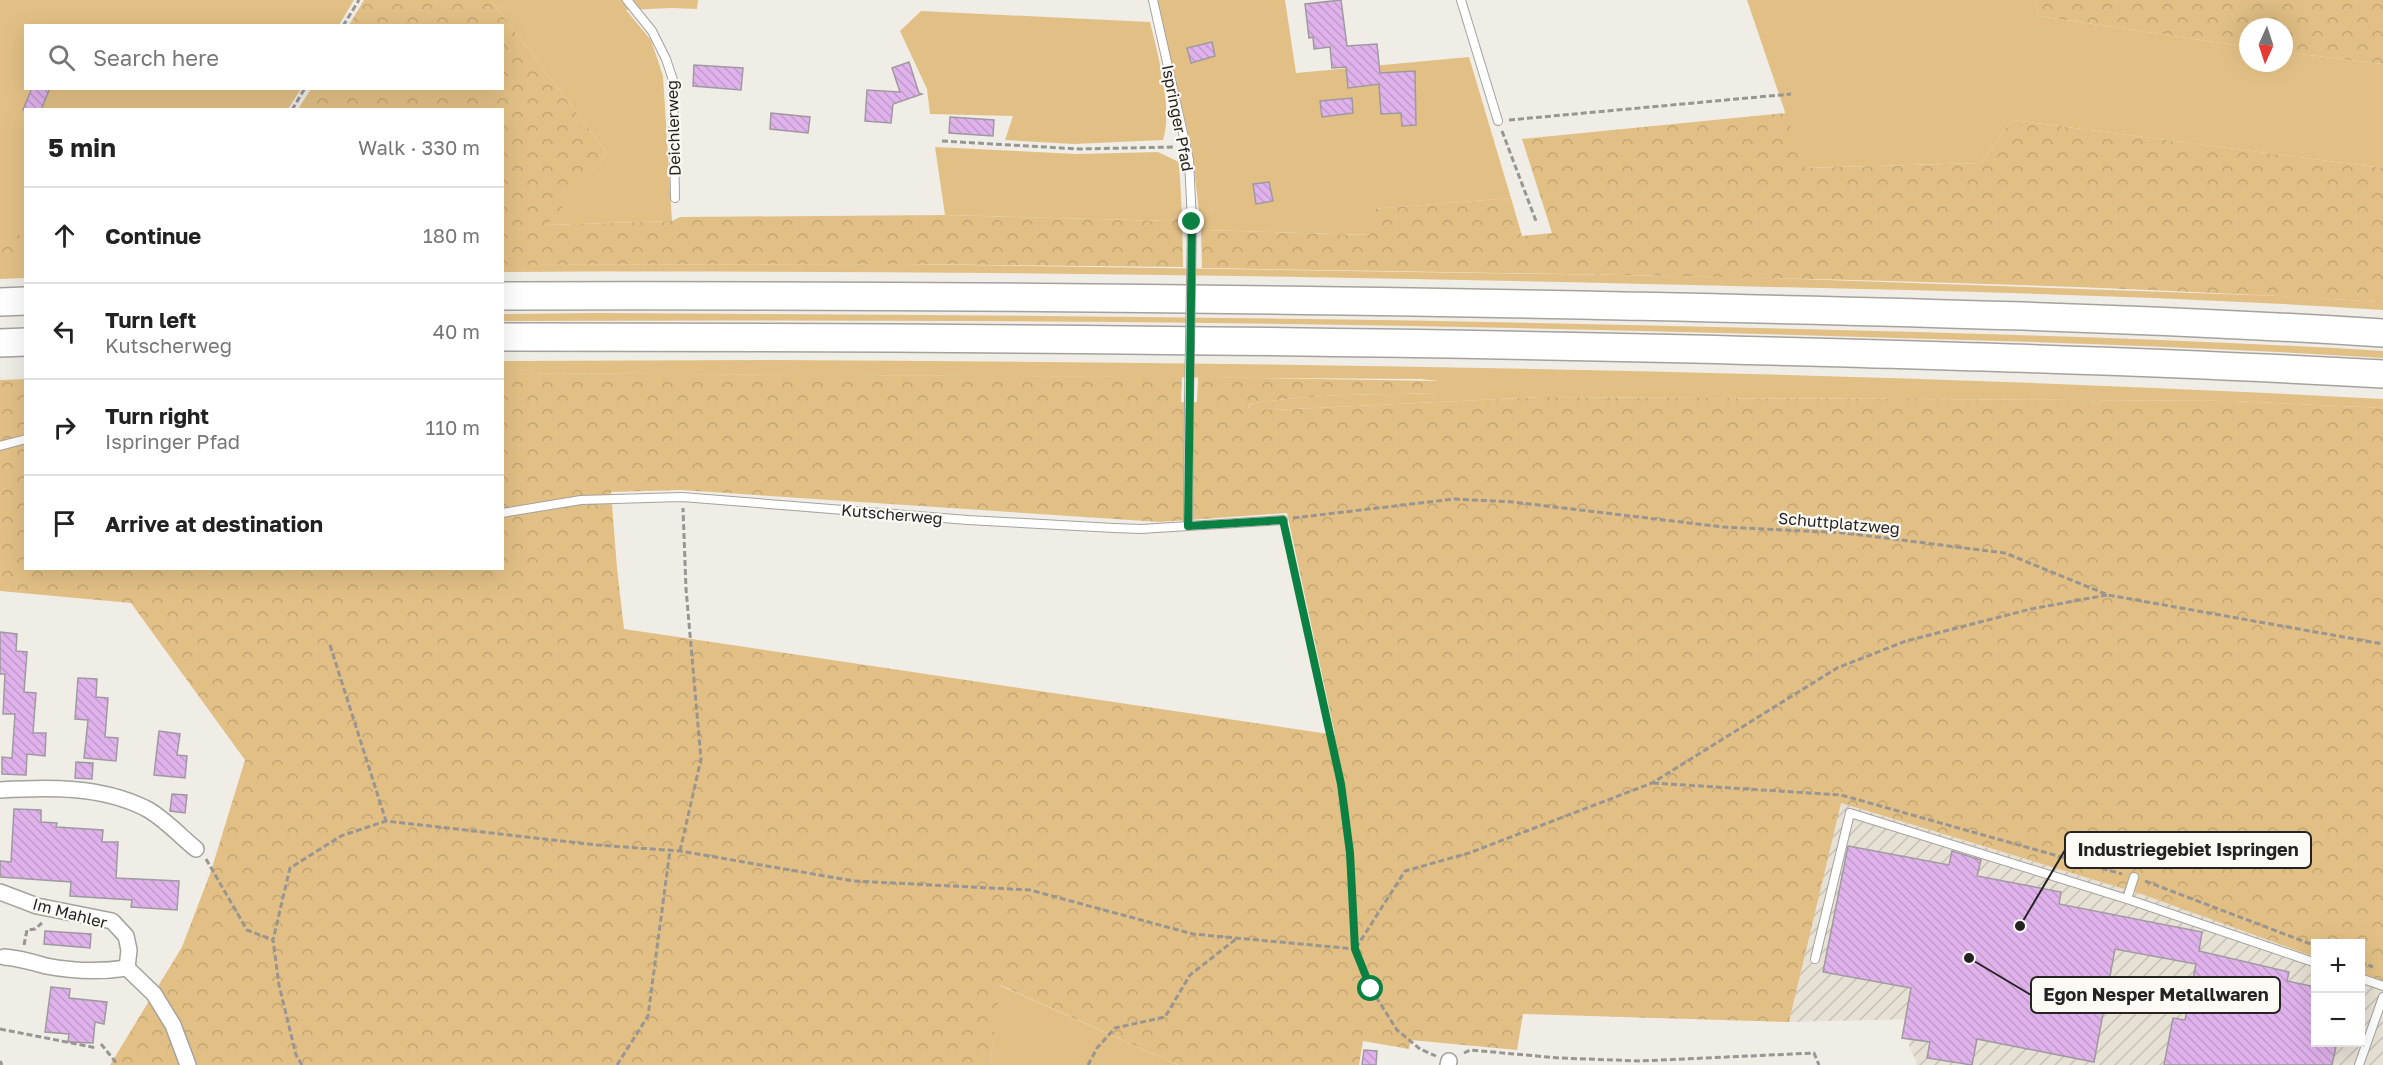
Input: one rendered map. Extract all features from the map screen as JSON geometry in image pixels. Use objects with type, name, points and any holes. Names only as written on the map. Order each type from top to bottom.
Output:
[{"type":"highway","points":[[504,296],[938,296],[1660,307],[2141,321],[2383,333]]},
{"type":"highway","points":[[0,302],[24,301]]},
{"type":"highway","points":[[504,337],[951,338],[1565,346],[2118,362],[2383,374]]},
{"type":"highway","points":[[0,343],[24,342]]},
{"type":"street","points":[[0,790],[95,791],[146,808],[196,849]]},
{"type":"street","name":"Im Mahler","points":[[0,892],[37,906],[112,921],[126,936],[129,950],[127,968]]},
{"type":"street","points":[[4,957],[23,959],[48,966],[105,972],[127,968],[154,993],[172,1025],[188,1065]]},
{"type":"lane","name":"Deichlerweg","points":[[627,0],[652,31],[666,59],[673,80],[675,198]]},
{"type":"lane","name":"Ispringer Pfad","points":[[1153,0],[1186,146],[1192,222],[1188,526]]},
{"type":"lane","points":[[1461,0],[1498,121]]},
{"type":"lane","points":[[0,446],[24,440]]},
{"type":"lane","name":"Kutscherweg","points":[[504,513],[581,500],[682,497],[968,520],[1132,528],[1283,520]]},
{"type":"lane","points":[[1815,959],[1850,813],[2127,899],[2311,961]]},
{"type":"lane","points":[[2127,899],[2134,877]]},
{"type":"lane","points":[[2365,979],[2383,986]]},
{"type":"lane","points":[[2359,1065],[2383,997]]},
{"type":"path","points":[[344,24],[359,0]]},
{"type":"path","points":[[293,108],[304,90]]},
{"type":"path","points":[[1536,221],[1498,121],[1791,94]]},
{"type":"path","points":[[942,141],[1079,149],[1186,146]]},
{"type":"path","points":[[680,851],[701,759],[686,589],[682,497]]},
{"type":"path","name":"Schuttplatzweg","points":[[1283,520],[1454,499],[1513,502],[1723,527],[1845,533],[2005,553],[2108,595],[2383,644]]},
{"type":"path","points":[[1283,520],[1341,784],[1350,853],[1355,949],[1371,989],[1397,1030],[1420,1049],[1448,1063],[1470,1050],[1639,1063],[1814,1053],[1819,1065]]},
{"type":"path","points":[[1355,949],[1405,871],[1469,853],[1652,783],[1837,668],[1906,641],[2031,609],[2108,595]]},
{"type":"path","points":[[330,645],[386,821]]},
{"type":"path","points":[[1652,783],[1841,795],[2134,877],[2311,944]]},
{"type":"path","points":[[302,1065],[296,1055],[279,985],[273,940],[290,868],[341,836],[386,821],[597,845],[680,851],[854,881],[1030,890],[1193,934],[1355,949]]},
{"type":"path","points":[[617,1065],[648,1016],[670,850]]},
{"type":"path","points":[[208,861],[247,930],[273,940]]},
{"type":"path","points":[[1088,1065],[1097,1048],[1115,1028],[1165,1017],[1190,975],[1236,938]]},
{"type":"path","points":[[0,1029],[97,1048]]},
{"type":"path","points":[[101,1044],[118,1065]]},
{"type":"path","points":[[0,1061],[2,1065]]},
{"type":"shaded area","points":[[1840,803],[2144,895],[2311,956],[2311,1047],[2365,1047],[2365,974],[2383,981],[2383,1065],[1916,1065],[1909,1046],[1913,1019],[1789,1022]]},
{"type":"green space","points":[[0,0],[354,0],[340,24],[24,24],[24,90],[300,90],[289,108],[24,108],[24,235],[0,235]]},
{"type":"green space","points":[[364,0],[491,0],[607,153],[547,225],[672,221],[680,217],[945,215],[1169,221],[1182,213],[1183,267],[901,264],[504,265],[504,108],[299,108],[310,90],[504,90],[504,24],[350,24]]},
{"type":"green space","points":[[491,0],[698,0],[697,9],[626,10],[651,40],[663,76],[672,221],[546,225],[607,153]]},
{"type":"green space","points":[[1157,0],[1285,0],[1296,73],[1469,57],[1511,198],[1372,209],[1371,235],[1201,230],[1192,150]]},
{"type":"green space","points":[[1747,0],[2035,0],[2039,16],[2239,46],[2239,72],[2293,72],[2293,53],[2383,64],[2383,168],[2012,120],[1981,163],[1804,168]]},
{"type":"green space","points":[[2035,0],[2383,0],[2383,64],[2293,53],[2293,18],[2239,18],[2239,46],[2039,16]]},
{"type":"green space","points":[[921,11],[1150,22],[1165,97],[1166,127],[1163,140],[1074,144],[1005,140],[1013,116],[930,114],[927,89],[900,31]]},
{"type":"green space","points":[[1786,113],[1805,168],[1981,163],[2012,120],[2383,168],[2383,302],[1940,283],[1202,268],[1201,230],[1370,235],[1371,209],[1511,198],[1522,236],[1552,233],[1522,139]]},
{"type":"green space","points":[[935,147],[1076,154],[1158,152],[1179,162],[1182,213],[1169,221],[945,215]]},
{"type":"green space","points":[[0,235],[24,235],[24,260],[0,260]]},
{"type":"green space","points":[[0,260],[24,260],[24,278],[0,279]]},
{"type":"green space","points":[[901,264],[1743,277],[2280,296],[2383,302],[2383,310],[2107,296],[1830,288],[1074,274],[504,272],[504,265]]},
{"type":"green space","points":[[504,314],[1196,318],[1799,329],[2237,343],[2383,351],[2383,358],[2071,343],[1603,330],[1132,322],[504,321]]},
{"type":"green space","points":[[504,361],[1174,363],[1779,375],[2182,389],[2383,399],[2383,408],[2233,401],[1542,397],[1273,410],[1248,409],[1250,404],[1273,400],[1344,395],[1439,393],[1439,381],[1421,379],[504,373]]},
{"type":"green space","points":[[504,373],[1182,377],[1181,402],[1197,402],[1198,377],[1439,381],[1439,393],[1297,398],[1250,404],[1248,408],[1273,410],[1542,397],[2233,401],[2383,408],[2383,981],[2365,974],[2365,939],[2311,939],[2311,956],[2144,895],[1841,803],[1789,1022],[1523,1014],[1517,1050],[1411,1040],[1409,1049],[1363,1041],[1359,1065],[1178,1065],[1000,985],[990,1065],[110,1065],[182,947],[211,871],[245,760],[131,603],[0,591],[0,380],[24,379],[24,570],[504,570]],"holes":[[[681,490],[1160,522],[1287,513],[1335,735],[624,629],[611,492]]]},
{"type":"green space","points":[[999,985],[1178,1065],[990,1065]]},
{"type":"building","points":[[1341,0],[1347,46],[1377,44],[1380,73],[1415,71],[1416,125],[1402,126],[1401,113],[1381,114],[1379,84],[1348,88],[1346,67],[1332,68],[1330,47],[1314,49],[1313,37],[1309,38],[1305,4]]},
{"type":"building","points":[[1212,42],[1215,56],[1191,63],[1187,48]]},
{"type":"building","points":[[909,62],[919,93],[922,94],[893,104],[891,123],[865,121],[867,90],[900,92],[892,68]]},
{"type":"building","points":[[694,65],[743,68],[741,90],[693,86]]},
{"type":"building","points":[[31,90],[49,90],[42,108],[24,108],[23,110]]},
{"type":"building","points":[[1352,98],[1353,113],[1322,117],[1320,101]]},
{"type":"building","points":[[771,113],[810,117],[808,133],[770,129]]},
{"type":"building","points":[[950,117],[994,120],[993,136],[949,133]]},
{"type":"building","points":[[1269,182],[1273,201],[1256,204],[1253,184]]},
{"type":"building","points":[[0,632],[17,634],[16,651],[27,652],[24,692],[36,693],[33,733],[46,733],[45,756],[27,754],[26,775],[2,774],[2,757],[12,758],[15,714],[3,714],[5,674],[0,674]]},
{"type":"building","points":[[78,678],[97,679],[96,697],[108,698],[105,737],[118,738],[116,761],[84,758],[88,720],[75,719]]},
{"type":"building","points":[[159,731],[180,734],[177,755],[187,756],[185,778],[154,775]]},
{"type":"building","points":[[76,762],[93,763],[92,779],[75,778]]},
{"type":"building","points":[[172,794],[187,795],[185,813],[170,811]]},
{"type":"building","points":[[14,809],[41,810],[41,822],[57,823],[56,827],[103,830],[102,842],[118,842],[116,878],[179,881],[177,910],[131,907],[132,900],[70,896],[71,882],[0,877],[0,861],[11,862]]},
{"type":"building","points":[[1848,846],[1949,865],[1952,851],[1981,860],[1977,876],[2061,892],[2059,904],[2202,932],[2199,951],[2289,972],[2287,981],[2311,986],[2311,1047],[2336,1047],[2332,1065],[2164,1065],[2173,1018],[2185,1020],[2196,964],[2115,949],[2094,1062],[1977,1039],[1972,1065],[1927,1058],[1930,1042],[1902,1038],[1911,988],[1823,972]]},
{"type":"building","points":[[45,931],[91,934],[90,948],[44,944]]},
{"type":"building","points":[[51,987],[70,989],[69,998],[107,1002],[104,1024],[95,1022],[93,1043],[68,1042],[69,1034],[45,1032]]},
{"type":"building","points":[[1364,1050],[1377,1051],[1376,1065],[1362,1065]]},
{"type":"place","name":"Industriegebiet Ispringen","points":[[2020,926]]},
{"type":"place","name":"Egon Nesper Metallwaren","points":[[1969,958]]},
{"type":"route","points":[[1192,222],[1188,526],[1283,520],[1341,784],[1350,853],[1355,949],[1371,989]]}]
